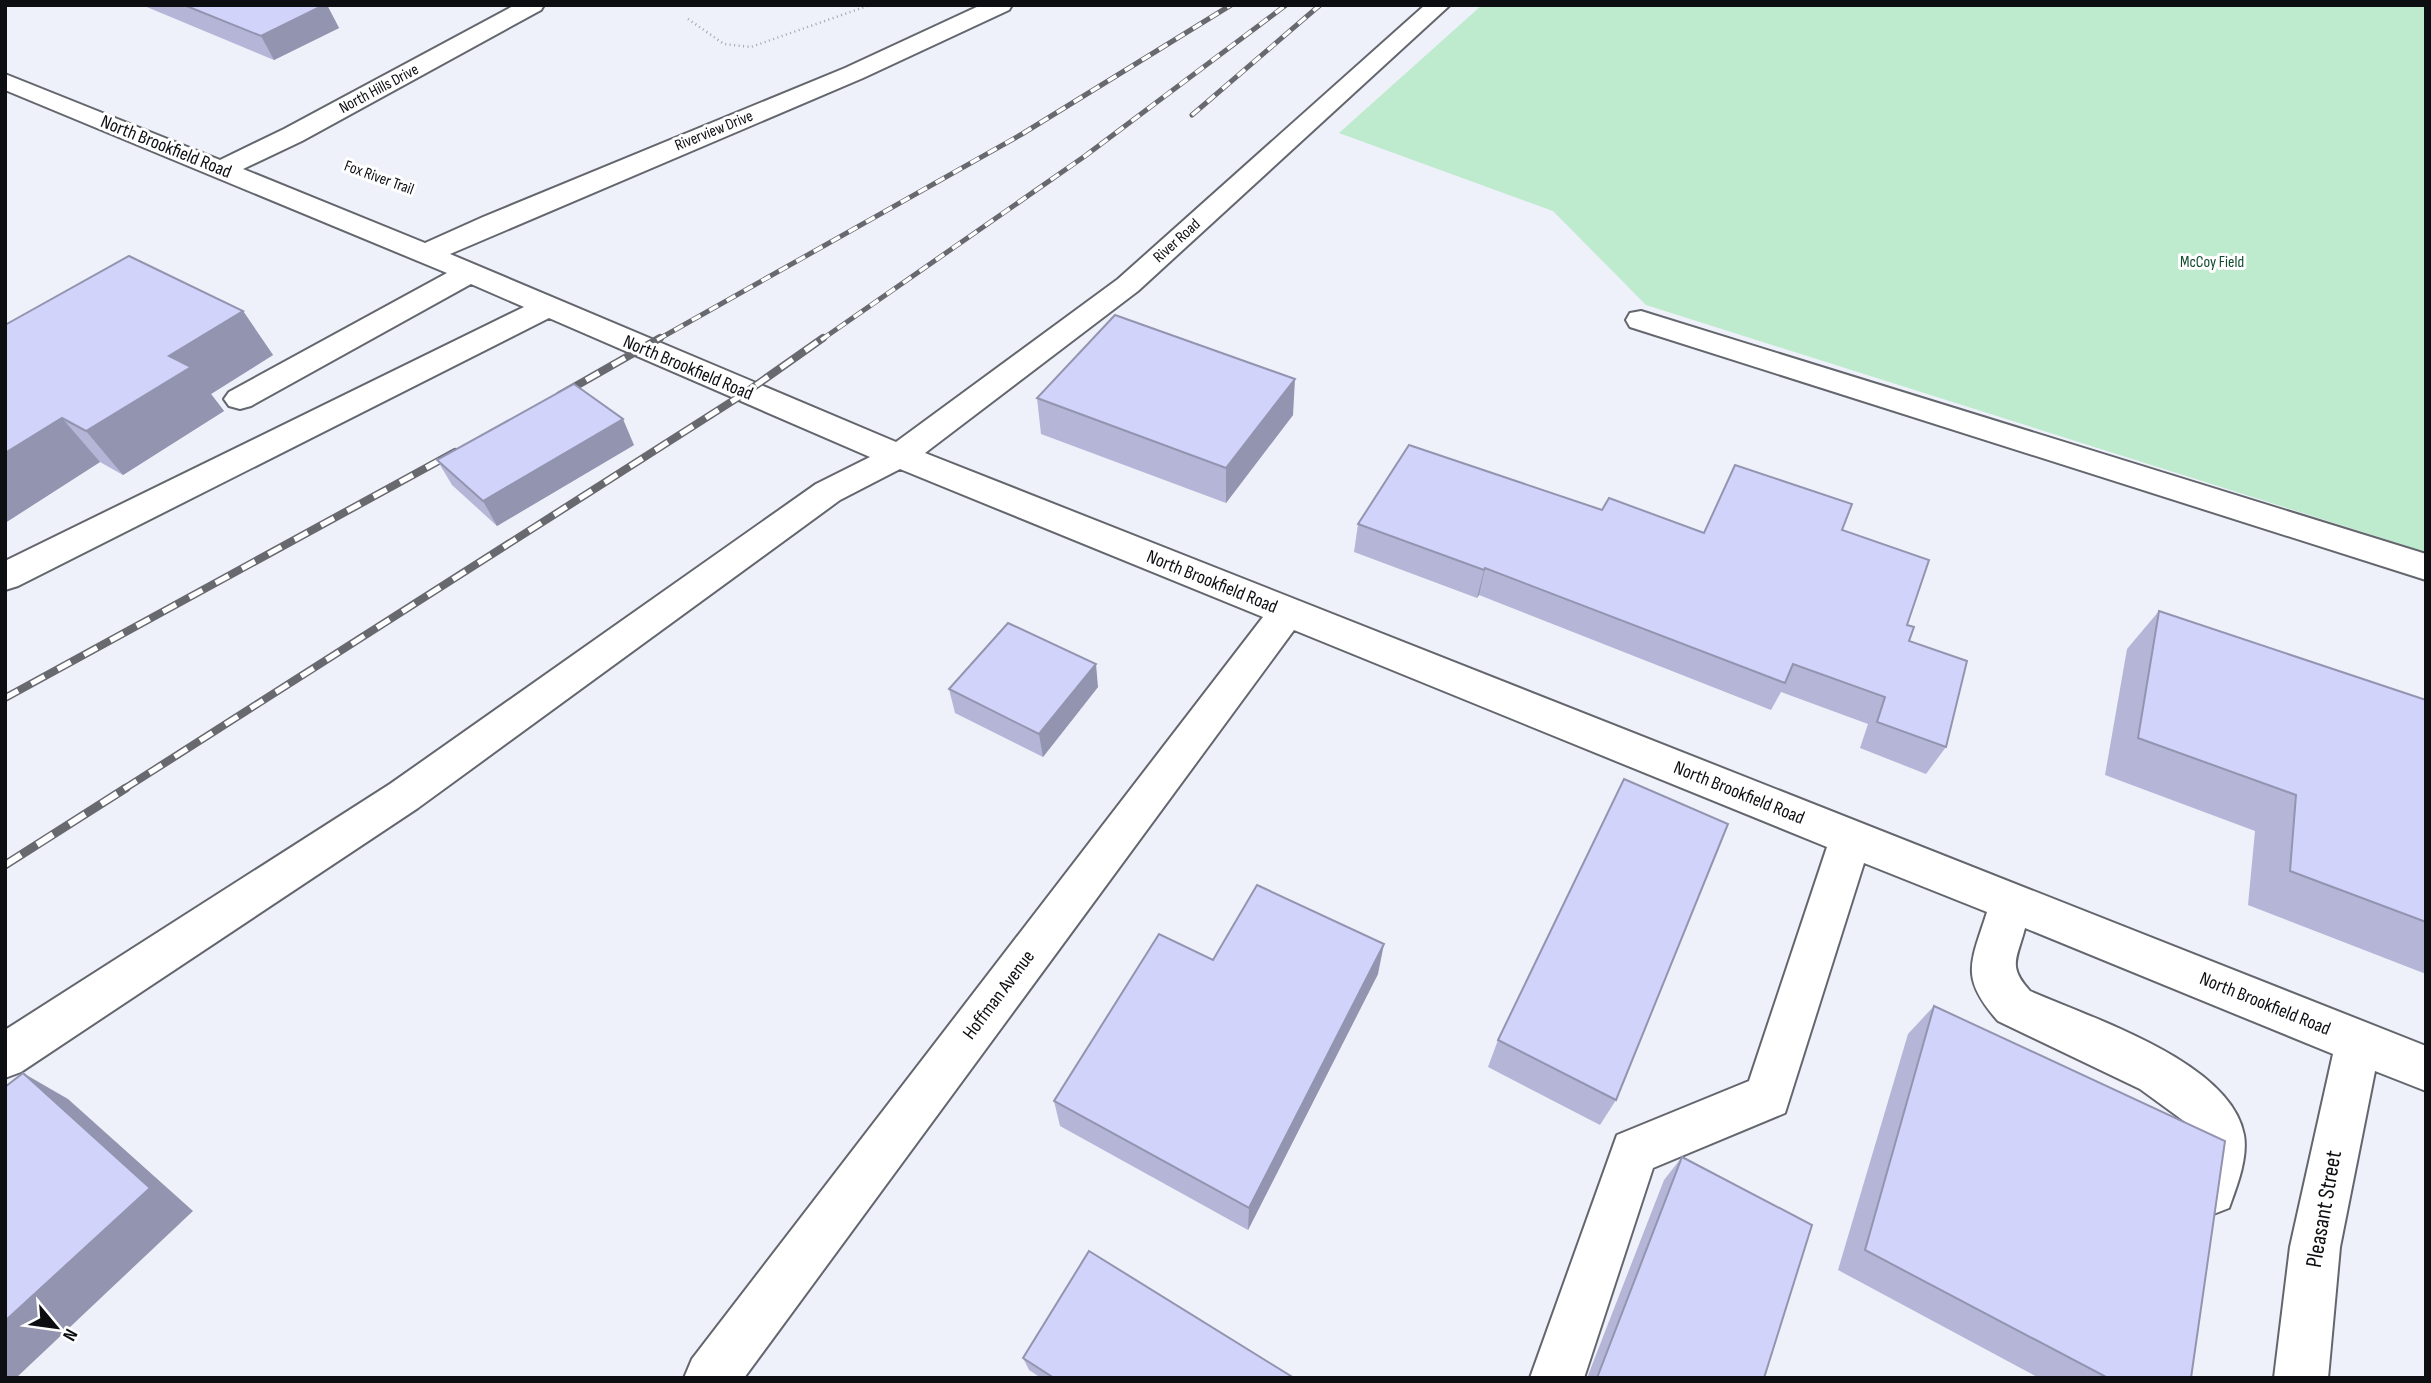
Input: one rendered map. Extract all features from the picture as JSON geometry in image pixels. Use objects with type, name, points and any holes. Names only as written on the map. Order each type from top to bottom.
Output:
[{"type":"street","name":"North Hills Drive","points":[[222,169],[293,135],[533,5]]},
{"type":"street","name":"Riverview Drive","points":[[426,254],[493,223],[854,73],[1001,5]]},
{"type":"street","name":"River Road","points":[[5,1056],[404,796],[828,492],[899,456],[1128,285],[1439,5]]},
{"type":"street","name":"North Brookfield Road","points":[[5,80],[426,254],[899,456],[2426,1069]]},
{"type":"street","points":[[240,400],[469,273]]},
{"type":"street","points":[[5,577],[547,307]]},
{"type":"street","points":[[1642,320],[2426,567]]},
{"type":"street","name":"Hoffman Avenue","points":[[711,1378],[1287,612]]},
{"type":"street","points":[[1557,1378],[1634,1153],[1768,1097],[1851,838]]},
{"type":"street","points":[[2011,903],[1992,968],[1997,987],[2014,1006],[2108,1049],[2188,1093],[2207,1109],[2218,1127],[2220,1147],[2203,1234]]},
{"type":"street","name":"Pleasant Street","points":[[2301,1378],[2315,1247],[2354,1058],[2361,1043]]},
{"type":"path","points":[[688,19],[723,45],[739,48],[751,47],[870,5]]},
{"type":"green space","name":"McCoy Field","points":[[1482,5],[2426,5],[2426,552],[1646,305],[1553,211],[1339,133]]},
{"type":"building","points":[[184,5],[324,5],[261,36]]},
{"type":"building","points":[[129,256],[243,311],[169,356],[191,367],[86,431],[62,418],[5,453],[5,325]]},
{"type":"building","points":[[1115,315],[1295,379],[1226,468],[1037,398]]},
{"type":"building","points":[[574,384],[623,419],[483,501],[437,460]]},
{"type":"building","points":[[1409,445],[1602,510],[1609,498],[1704,533],[1735,465],[1852,504],[1842,530],[1929,560],[1907,625],[1914,627],[1909,641],[1967,661],[1946,747],[1877,722],[1885,697],[1793,664],[1785,683],[1485,568],[1484,570],[1358,524]]},
{"type":"building","points":[[2159,611],[2426,700],[2426,922],[2290,871],[2296,795],[2138,738]]},
{"type":"building","points":[[1008,623],[1096,664],[1039,734],[949,689]]},
{"type":"building","points":[[1624,779],[1728,824],[1616,1100],[1498,1040]]},
{"type":"building","points":[[1257,885],[1384,944],[1249,1208],[1054,1101],[1159,934],[1213,960]]},
{"type":"building","points":[[1934,1006],[2225,1141],[2191,1378],[2108,1378],[1865,1250]]},
{"type":"building","points":[[23,1073],[150,1188],[5,1321],[5,1087]]},
{"type":"building","points":[[1682,1157],[1812,1225],[1764,1378],[1597,1378]]},
{"type":"building","points":[[1089,1251],[1294,1378],[1054,1378],[1023,1358]]},
{"type":"railway","points":[[657,340],[1022,134],[1231,5]]},
{"type":"railway","points":[[821,340],[1085,156],[1286,5]]},
{"type":"railway","points":[[1192,115],[1320,5]]},
{"type":"railway","points":[[560,395],[660,338]]},
{"type":"railway","points":[[124,789],[745,393],[823,338]]},
{"type":"railway","points":[[5,698],[455,452]]},
{"type":"railway","points":[[5,865],[126,788]]}]
